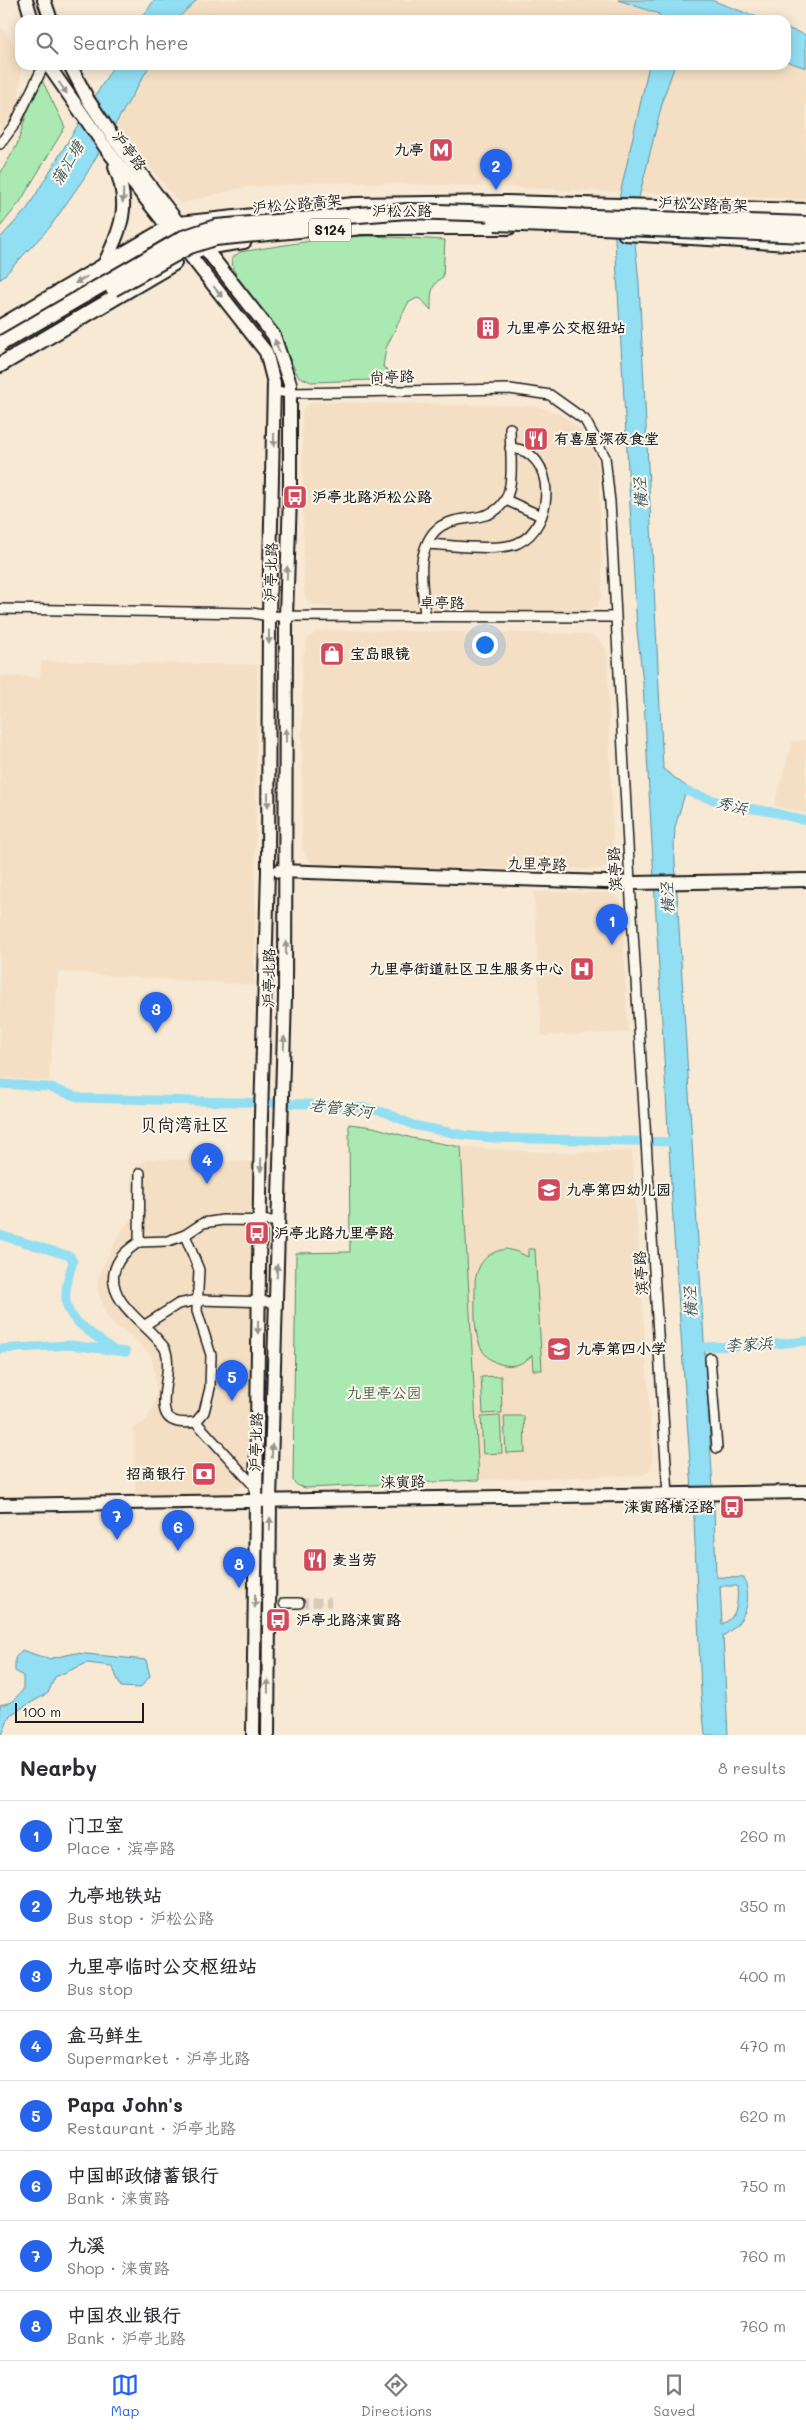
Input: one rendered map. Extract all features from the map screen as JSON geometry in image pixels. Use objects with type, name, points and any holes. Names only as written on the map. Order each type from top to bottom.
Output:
[{"type":"main road","name":"沪松公路","points":[[0,327],[174,226],[354,204],[506,203],[806,211]]},
{"type":"main road","name":"沪松公路高架","points":[[0,344],[183,238],[216,227],[407,211],[806,224]]},
{"type":"main road","name":"沪松公路高架","points":[[0,354],[190,246],[215,238],[403,220],[806,235]]},
{"type":"main road","name":"沪松公路","points":[[0,365],[188,254],[204,247],[361,227],[512,227],[609,231],[649,236],[806,244]]},
{"type":"street","points":[[26,0],[30,15]]},
{"type":"street","points":[[44,0],[49,15]]},
{"type":"street","points":[[0,144],[15,124],[43,70]]},
{"type":"street","name":"沪亭路","points":[[50,70],[108,151],[174,226],[204,247]]},
{"type":"street","name":"沪亭路","points":[[73,70],[88,100],[174,226],[188,254]]},
{"type":"street","points":[[103,267],[122,227],[123,187],[108,151]]},
{"type":"street","name":"沪亭北路","points":[[204,247],[274,336],[290,384],[290,496],[286,616],[286,871],[283,1089],[270,1500],[268,1735]]},
{"type":"street","name":"沪亭北路","points":[[188,254],[266,352],[274,391],[269,616],[268,871],[261,1116],[253,1735]]},
{"type":"street","name":"尚亭路","points":[[274,391],[290,393],[510,389]]},
{"type":"street","name":"滨亭路","points":[[510,389],[550,395],[578,415],[584,420],[605,457],[610,502],[614,618],[668,1494]]},
{"type":"street","points":[[425,617],[422,558],[427,544],[434,531],[447,522],[488,515],[498,509],[506,500],[510,488],[510,428]]},
{"type":"street","points":[[427,544],[504,547],[518,543],[528,536],[541,516],[546,492],[544,475],[540,463],[529,453],[519,448],[510,448]]},
{"type":"street","points":[[506,500],[541,516]]},
{"type":"street","name":"卓亭路","points":[[0,609],[252,613],[269,616],[614,618]]},
{"type":"street","name":"九里亭路","points":[[268,871],[630,883],[806,880]]},
{"type":"street","points":[[140,1173],[140,1242]]},
{"type":"street","points":[[185,1235],[199,1270],[197,1311],[211,1355],[210,1388],[204,1412],[196,1422],[184,1424],[173,1421],[165,1415],[163,1405],[167,1370],[165,1349],[145,1325],[130,1312],[116,1294],[112,1281],[116,1265],[126,1251],[140,1242],[168,1241],[185,1235],[203,1223],[223,1220],[279,1221]]},
{"type":"street","points":[[145,1325],[178,1304],[198,1300],[276,1302]]},
{"type":"street","points":[[710,1358],[717,1448]]},
{"type":"street","points":[[196,1422],[256,1494]]},
{"type":"street","name":"涞寅路","points":[[0,1505],[256,1494],[270,1500],[806,1492]]},
{"type":"street","points":[[284,1603],[299,1602]]},
{"type":"shaded area","points":[[197,0],[618,0],[662,15],[181,15]]},
{"type":"shaded area","points":[[0,26],[13,43],[15,70],[21,70],[19,104],[0,132]]},
{"type":"shaded area","points":[[791,63],[806,68],[806,199],[449,185],[319,182],[240,188],[180,204],[115,123],[147,70],[791,70]]},
{"type":"shaded area","points":[[314,402],[536,406],[558,413],[577,426],[591,444],[599,467],[602,594],[597,607],[588,610],[373,618],[309,603],[304,593],[302,414],[303,408]]},
{"type":"shaded area","points":[[329,630],[585,634],[594,636],[605,647],[607,655],[613,855],[610,864],[600,869],[325,867],[309,861],[302,847],[302,661],[307,639],[316,632]]},
{"type":"shaded area","points":[[41,661],[257,665],[254,985],[58,972],[49,1081],[0,1078],[0,676],[40,677]]},
{"type":"shaded area","points":[[793,740],[806,741],[806,813],[774,806]]},
{"type":"shaded area","name":"九里亭街道社区卫生服务中心","points":[[534,892],[610,893],[620,900],[622,906],[628,1032],[542,1036]]},
{"type":"shaded area","name":"九亭第四小学","points":[[461,1147],[552,1153],[632,1151],[653,1461],[649,1472],[643,1475],[479,1480]]},
{"type":"shaded area","points":[[149,1159],[255,1162],[251,1471],[246,1483],[228,1493],[135,1496],[134,1428],[147,1420],[153,1407],[156,1393],[155,1374],[151,1356],[133,1337],[114,1325],[107,1316],[98,1292],[98,1280],[101,1269],[124,1227],[136,1214],[131,1177],[137,1166]]},
{"type":"green space","points":[[39,74],[65,127],[20,202],[0,227],[0,174],[17,145]]},
{"type":"green space","points":[[370,236],[445,240],[443,277],[433,287],[431,310],[422,300],[417,298],[408,303],[386,348],[383,367],[402,379],[311,382],[298,376],[278,334],[233,269],[232,258],[240,252],[336,237]]},
{"type":"green space","name":"九里亭公园","points":[[349,1124],[373,1127],[412,1138],[461,1147],[479,1480],[306,1488],[298,1486],[293,1481],[296,1253],[350,1252]]},
{"type":"green space","points":[[506,1249],[528,1257],[528,1249],[535,1249],[542,1370],[533,1370],[532,1355],[518,1364],[510,1366],[500,1364],[490,1359],[478,1341],[475,1316],[475,1280],[479,1268],[489,1255]]},
{"type":"green space","points":[[501,1376],[502,1413],[483,1414],[481,1377]]},
{"type":"green space","points":[[500,1416],[502,1453],[483,1454],[481,1417]]},
{"type":"green space","points":[[504,1416],[524,1416],[525,1452],[506,1453]]},
{"type":"water","points":[[154,0],[197,0],[181,15],[144,15]]},
{"type":"water","points":[[618,0],[711,0],[752,15],[659,15]]},
{"type":"water","points":[[791,30],[806,35],[806,68],[791,63]]},
{"type":"water","name":"蒲汇塘","points":[[111,70],[147,70],[84,178],[50,227],[0,280],[0,238],[27,209]]},
{"type":"water","name":"横泾","points":[[648,70],[673,70],[664,96],[633,222],[639,283],[663,769],[687,787],[675,827],[674,845],[714,1506],[716,1577],[744,1578],[748,1595],[742,1618],[723,1636],[728,1735],[705,1735],[701,1693],[694,1518],[674,1237],[643,683],[637,630],[614,221]],"holes":[[[720,1586],[737,1586],[734,1613],[722,1624]]]},
{"type":"water","points":[[22,1650],[48,1659],[76,1653],[146,1660],[150,1676],[140,1688],[121,1687],[112,1666],[87,1663],[55,1677],[48,1693],[10,1715],[2,1735],[0,1735],[0,1705],[12,1702],[23,1690],[23,1676],[15,1671],[15,1658]]},
{"type":"waterway","name":"秀浜","points":[[676,788],[729,805],[772,812],[806,821]]},
{"type":"waterway","name":"老管家河","points":[[0,1084],[48,1087],[81,1098],[308,1104],[367,1108],[387,1113],[413,1125],[463,1135],[493,1138],[678,1142]]},
{"type":"waterway","points":[[0,1235],[70,1256],[73,1262],[66,1294],[67,1305],[71,1314],[86,1330],[111,1348]]},
{"type":"waterway","name":"李家浜","points":[[694,1347],[756,1346],[806,1341]]},
{"type":"waterway","points":[[0,1349],[70,1345],[126,1352]]},
{"type":"tunnel","points":[[299,1603],[331,1602]]},
{"type":"place","name":"九亭","points":[[441,150]]},
{"type":"place","name":"九亭地铁站","points":[[496,190]]},
{"type":"place","name":"九里亭公交枢纽站","points":[[488,328]]},
{"type":"place","name":"有喜屋深夜食堂","points":[[536,439]]},
{"type":"place","name":"沪亭北路沪松公路","points":[[295,497]]},
{"type":"place","name":"宝岛眼镜","points":[[332,654]]},
{"type":"place","name":"门卫室","points":[[612,945]]},
{"type":"place","name":"九里亭街道社区卫生服务中心","points":[[582,969]]},
{"type":"place","name":"九里亭临时公交枢纽站","points":[[156,1033]]},
{"type":"place","name":"盒马鲜生","points":[[207,1184]]},
{"type":"place","name":"九亭第四幼儿园","points":[[549,1190]]},
{"type":"place","name":"沪亭北路九里亭路","points":[[257,1233]]},
{"type":"place","name":"九亭第四小学","points":[[559,1349]]},
{"type":"place","name":"Papa John's","points":[[232,1401]]},
{"type":"place","name":"招商银行","points":[[204,1474]]},
{"type":"place","name":"涞寅路横泾路","points":[[732,1507]]},
{"type":"place","name":"九溪","points":[[117,1540]]},
{"type":"place","name":"中国邮政储蓄银行","points":[[178,1551]]},
{"type":"place","name":"麦当劳","points":[[315,1560]]},
{"type":"place","name":"中国农业银行","points":[[239,1588]]},
{"type":"place","name":"沪亭北路涞寅路","points":[[278,1620]]},
{"type":"district","name":"贝尚湾社区","points":[[184,1125]]}]
